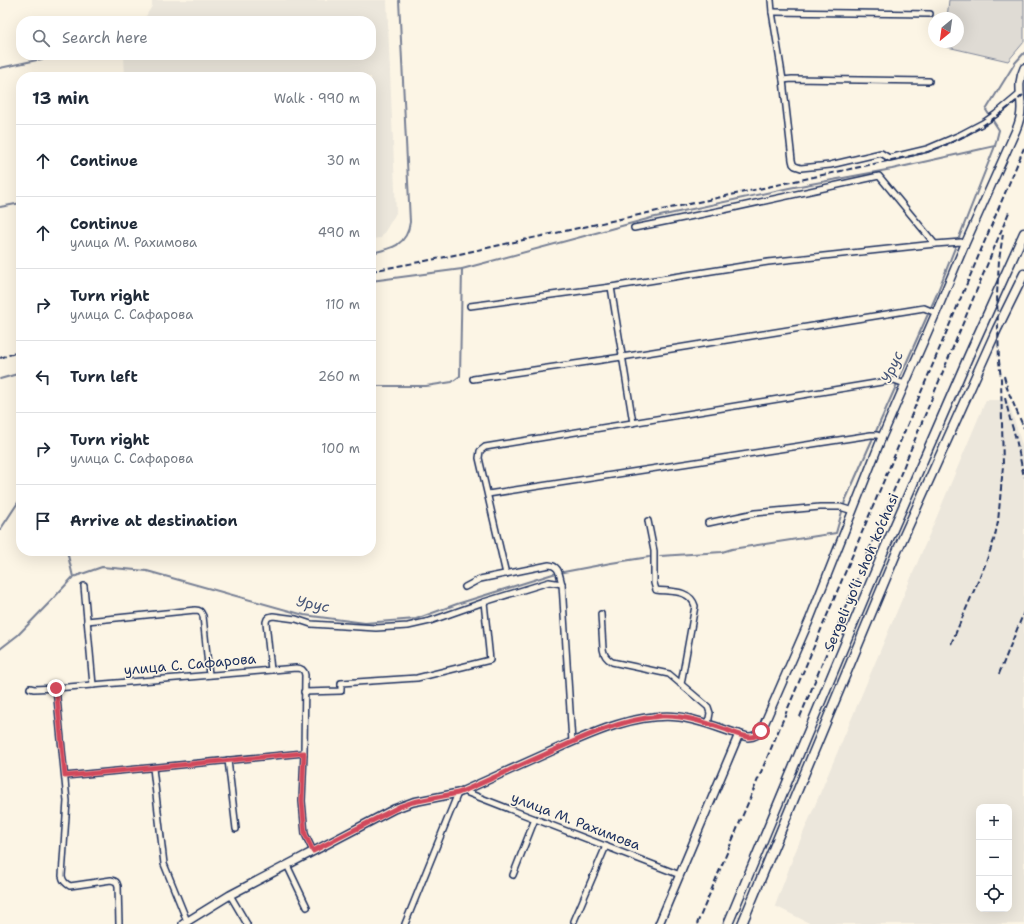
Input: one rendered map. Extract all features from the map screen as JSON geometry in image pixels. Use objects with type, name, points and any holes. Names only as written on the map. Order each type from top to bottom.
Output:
[{"type":"main road","name":"Sergeli yo‘li shoh ko‘chasi","points":[[728,924],[885,548],[969,355],[1023,237]]},
{"type":"main road","name":"Sergeli yo‘li shoh ko‘chasi","points":[[742,924],[898,549],[1024,274]]},
{"type":"street","points":[[771,0],[783,80],[793,164],[800,168],[830,165],[881,153],[889,158],[927,149],[956,138],[983,124],[1020,94]]},
{"type":"street","points":[[772,12],[928,14]]},
{"type":"street","points":[[708,522],[755,513],[820,507],[840,507],[850,510],[877,436],[905,384],[936,313],[959,243],[1018,123],[1021,108],[1020,80],[1024,68]]},
{"type":"street","points":[[783,80],[929,81]]},
{"type":"street","points":[[634,228],[879,176],[935,244]]},
{"type":"street","points":[[470,306],[610,287],[768,262],[935,244],[959,243]]},
{"type":"street","points":[[610,287],[633,423]]},
{"type":"street","points":[[473,379],[622,357],[924,308],[936,313]]},
{"type":"street","points":[[506,574],[479,458],[479,454],[483,448],[894,380],[905,384]]},
{"type":"street","points":[[488,494],[877,436]]},
{"type":"street","name":"улица М. Рахимова","points":[[185,923],[230,895],[401,806],[460,792],[572,742],[616,725],[640,719],[663,716],[679,717],[752,737],[759,734],[809,621],[850,510]]},
{"type":"street","points":[[648,521],[654,551],[654,583],[656,590],[686,594],[693,601],[695,606],[681,684]]},
{"type":"street","points":[[465,587],[480,579],[549,565],[554,566],[558,572],[562,584],[572,742]]},
{"type":"street","points":[[271,670],[266,622],[269,617],[273,616],[296,619],[311,624],[376,628],[408,626],[430,621],[484,602],[549,582],[562,584]]},
{"type":"street","points":[[84,586],[93,684]]},
{"type":"street","points":[[304,692],[341,691],[341,683],[417,678],[490,660],[484,602]]},
{"type":"street","points":[[87,621],[199,610],[202,612],[203,616],[209,675]]},
{"type":"street","points":[[601,614],[603,649],[608,659],[612,662],[669,674],[708,707],[710,713],[708,724]]},
{"type":"street","name":"улица С. Сафарова","points":[[30,688],[56,688],[301,668],[304,671],[304,753],[302,801],[305,834],[313,851]]},
{"type":"street","points":[[56,688],[67,801],[62,876],[63,881],[65,884],[70,886],[112,880],[118,883],[119,924]]},
{"type":"street","points":[[659,924],[739,734]]},
{"type":"street","points":[[65,776],[304,753]]},
{"type":"street","points":[[228,760],[236,829]]},
{"type":"street","points":[[153,768],[164,864],[185,923]]},
{"type":"street","points":[[405,924],[460,792]]},
{"type":"street","name":"улица М. Рахимова","points":[[460,792],[535,819],[680,875]]},
{"type":"street","points":[[513,875],[535,819]]},
{"type":"street","points":[[574,921],[606,846]]},
{"type":"street","points":[[287,865],[307,907]]},
{"type":"street","points":[[230,895],[247,924]]},
{"type":"shaded area","points":[[152,0],[387,0],[396,213],[381,238],[376,238],[376,72],[125,72],[124,60],[376,60],[376,16],[146,16],[152,6]]},
{"type":"shaded area","points":[[949,0],[1024,0],[1024,42],[1008,61],[952,48],[964,48],[964,12],[948,12]]},
{"type":"shaded area","points":[[986,400],[1008,400],[1024,451],[1024,924],[811,924],[775,906],[794,855]]},
{"type":"waterway","points":[[376,252],[391,248],[402,241],[408,230],[410,222],[399,0]]},
{"type":"waterway","name":"Урус","points":[[660,556],[722,552],[732,549],[836,533],[845,501],[936,296],[995,146],[999,130],[986,110],[1015,63],[1024,53]]},
{"type":"waterway","points":[[0,68],[37,60]]},
{"type":"waterway","points":[[376,280],[462,269],[651,218],[789,188],[892,169],[995,146]]},
{"type":"waterway","points":[[0,207],[16,204]]},
{"type":"waterway","points":[[376,386],[426,386],[452,382],[460,376],[462,269]]},
{"type":"waterway","points":[[0,379],[16,374]]},
{"type":"waterway","points":[[0,530],[16,506]]},
{"type":"waterway","points":[[68,556],[73,577]]},
{"type":"waterway","name":"Урус","points":[[0,649],[18,635],[73,577],[102,567],[147,571],[304,615],[365,623],[416,619],[457,604],[553,574],[649,557]]},
{"type":"railway","points":[[376,270],[436,259],[924,153],[951,143],[977,129],[1001,113],[1024,94]]},
{"type":"railway","points":[[697,924],[1024,148]]},
{"type":"railway","points":[[800,717],[1009,212]]},
{"type":"railway","points":[[951,644],[985,565],[994,540],[998,522],[1003,466],[997,295],[999,260],[1003,234]]},
{"type":"railway","points":[[0,358],[16,353]]},
{"type":"railway","points":[[1004,376],[1008,391],[1024,428]]},
{"type":"railway","points":[[1005,398],[1024,477]]},
{"type":"railway","points":[[999,674],[1024,612]]},
{"type":"route","points":[[56,688],[65,776],[304,753],[302,801],[305,834],[313,851],[401,806],[413,802],[458,793],[572,742],[616,725],[640,719],[663,716],[690,719],[748,737],[756,736],[761,731]]}]
